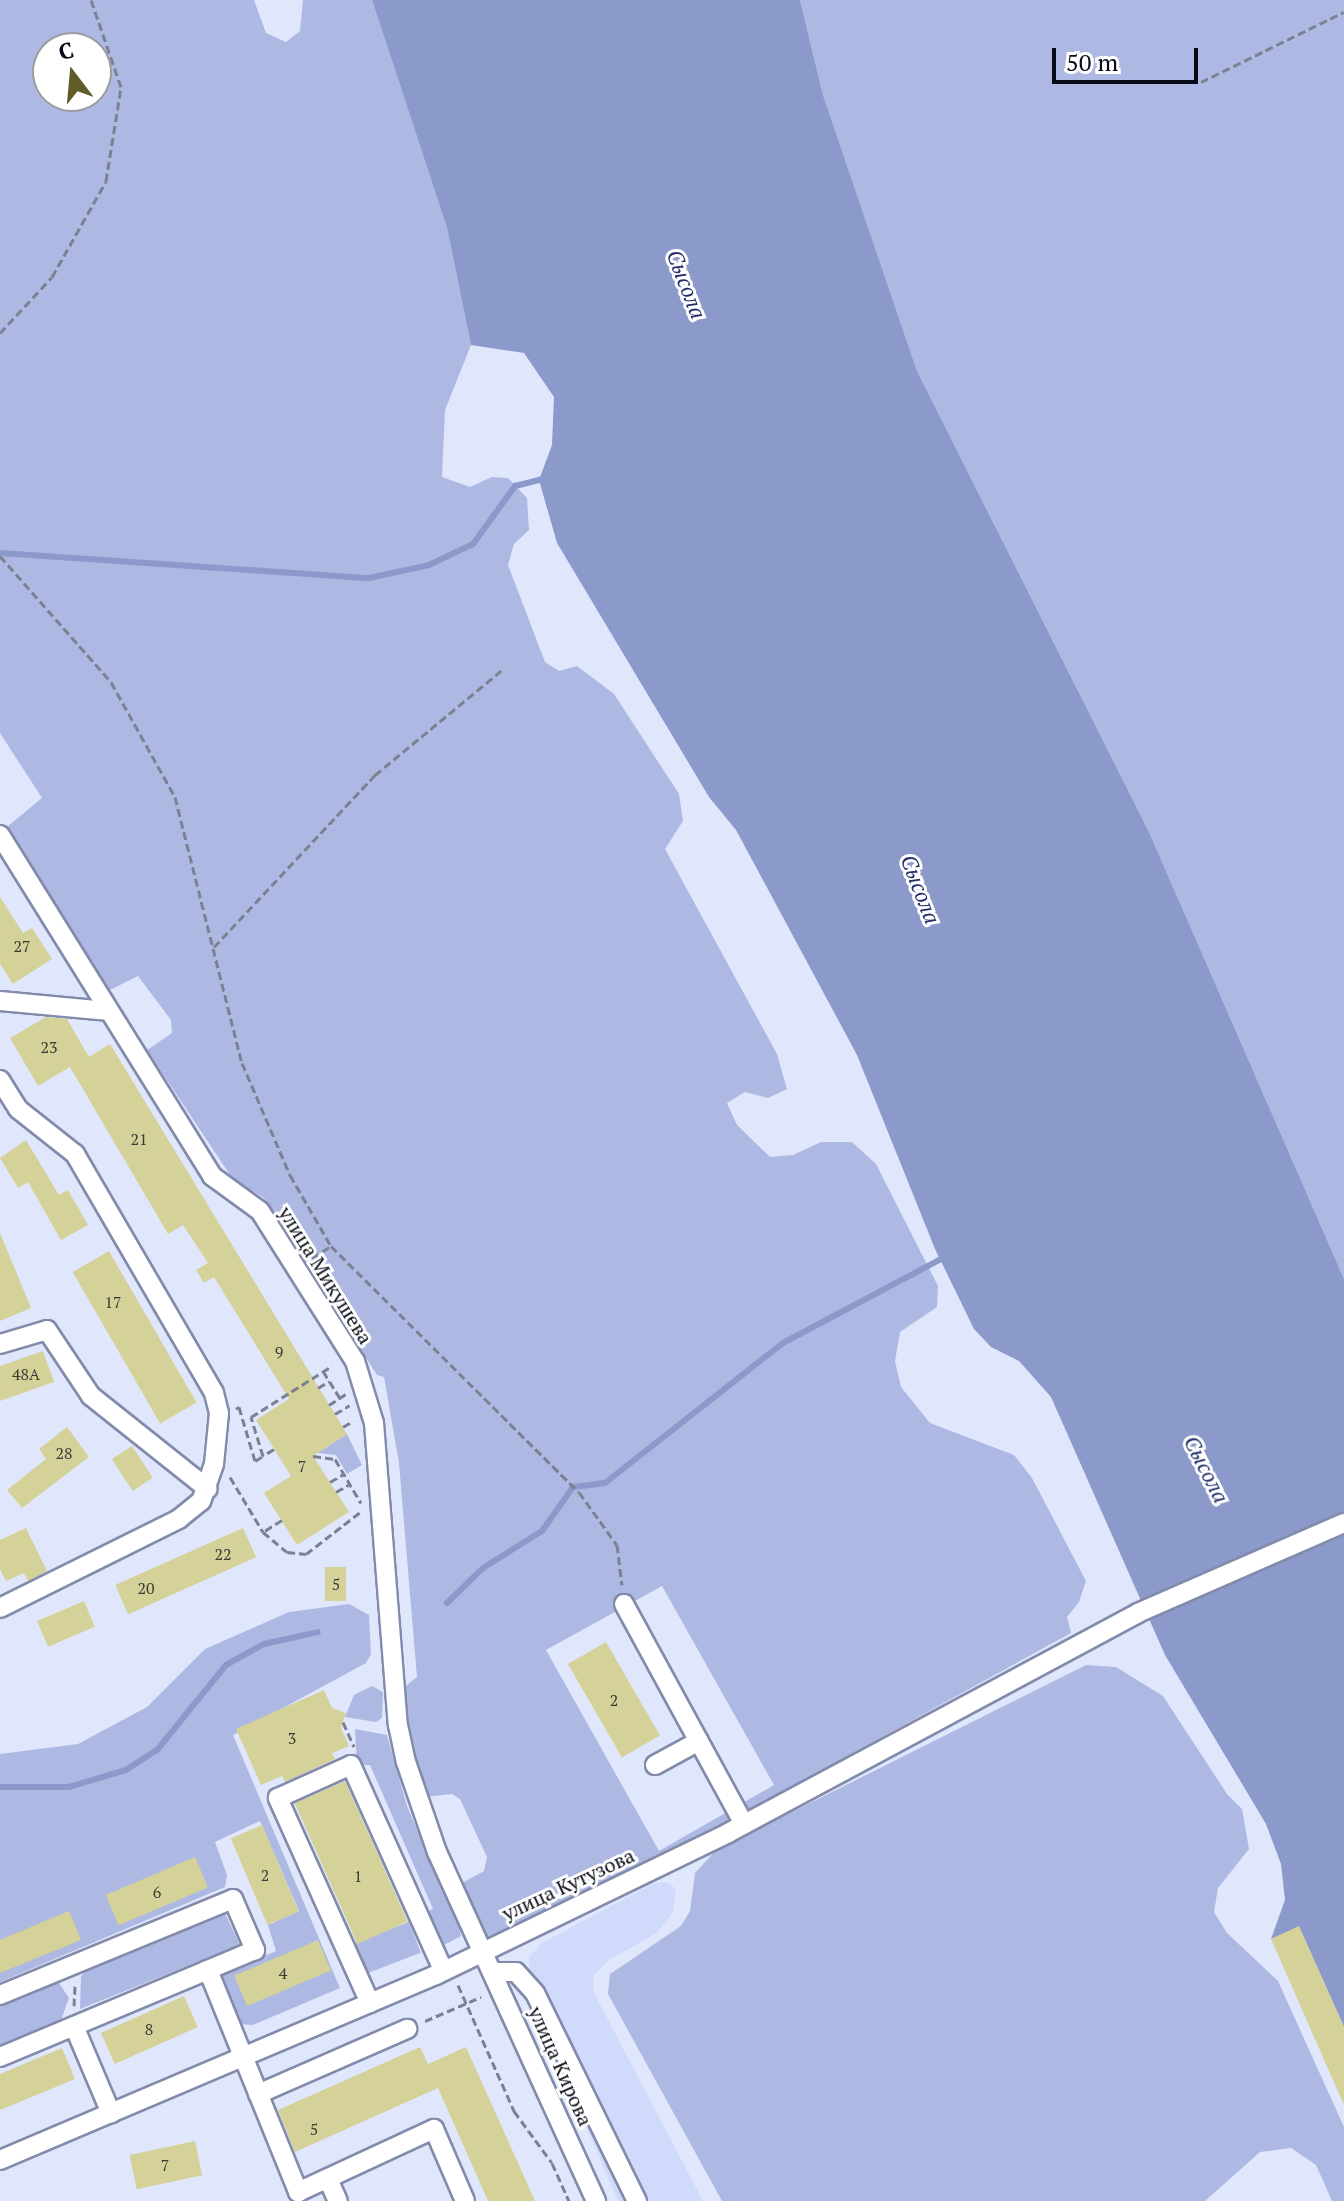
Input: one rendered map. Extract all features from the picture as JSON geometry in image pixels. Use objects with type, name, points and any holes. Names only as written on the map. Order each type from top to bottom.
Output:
[{"type":"street","name":"улица Микушева","points":[[0,835],[212,1176],[260,1211],[355,1361],[374,1423],[398,1725],[406,1762],[437,1852],[484,1949]]},
{"type":"street","points":[[0,1001],[107,1011]]},
{"type":"street","points":[[0,1080],[18,1109],[75,1154],[214,1393],[217,1438],[208,1489],[179,1519],[0,1608]]},
{"type":"street","points":[[0,1344],[47,1330],[91,1396],[208,1489]]},
{"type":"street","name":"улица Кутузова","points":[[0,2160],[370,2003],[449,1974],[484,1949],[744,1824],[1138,1613],[1344,1523]]},
{"type":"street","points":[[624,1604],[744,1824]]},
{"type":"street","points":[[655,1765],[699,1741]]},
{"type":"street","points":[[370,2003],[278,1798],[351,1765],[449,1974]]},
{"type":"street","points":[[0,1995],[233,1899],[255,1950],[0,2057]]},
{"type":"street","name":"улица Кирова","points":[[484,1949],[596,2201]]},
{"type":"street","points":[[205,1971],[244,2057],[298,2192],[434,2129],[465,2201]]},
{"type":"street","points":[[495,1972],[524,1977],[637,2201]]},
{"type":"street","points":[[74,2026],[111,2113]]},
{"type":"street","points":[[258,2094],[407,2029]]},
{"type":"street","points":[[555,2108],[585,2095]]},
{"type":"street","points":[[328,2179],[338,2201]]},
{"type":"path","points":[[0,333],[52,277],[106,181],[121,87],[91,0]]},
{"type":"path","points":[[1201,82],[1344,12]]},
{"type":"path","points":[[0,556],[111,682],[175,797],[242,1063],[290,1175],[331,1246],[579,1492],[617,1545],[624,1604]]},
{"type":"path","points":[[213,948],[375,775],[502,670]]},
{"type":"path","points":[[263,1456],[251,1417],[332,1366]]},
{"type":"path","points":[[323,1371],[340,1398]]},
{"type":"path","points":[[318,1388],[329,1381]]},
{"type":"path","points":[[230,1413],[239,1407],[255,1461],[274,1449]]},
{"type":"path","points":[[343,1427],[353,1421]]},
{"type":"path","points":[[313,1456],[335,1459],[361,1503]]},
{"type":"path","points":[[227,1472],[263,1532],[287,1552],[306,1554],[363,1510]]},
{"type":"path","points":[[330,1482],[344,1474]]},
{"type":"path","points":[[336,1492],[350,1484]]},
{"type":"path","points":[[263,1532],[282,1520]]},
{"type":"path","points":[[343,1722],[355,1748],[351,1765]]},
{"type":"path","points":[[74,2026],[75,1964]]},
{"type":"path","points":[[449,1974],[514,2111],[552,2163],[569,2201]]},
{"type":"path","points":[[407,2029],[493,1992]]},
{"type":"shaded area","points":[[0,0],[254,0],[266,33],[286,42],[300,31],[303,0],[372,0],[447,228],[471,345],[445,410],[442,477],[470,487],[492,477],[508,478],[527,498],[529,530],[514,544],[508,565],[545,662],[559,671],[577,666],[614,694],[679,794],[683,821],[665,849],[777,1054],[787,1089],[768,1098],[745,1092],[727,1103],[737,1125],[770,1157],[793,1155],[821,1142],[852,1142],[876,1164],[938,1286],[937,1307],[900,1332],[895,1361],[901,1387],[930,1423],[1014,1455],[1032,1478],[1086,1581],[1079,1602],[1067,1617],[1071,1633],[662,1858],[487,1944],[460,1884],[484,1871],[487,1857],[460,1799],[452,1794],[425,1797],[407,1739],[403,1688],[417,1677],[399,1463],[384,1377],[377,1375],[264,1198],[232,1178],[147,1050],[172,1033],[171,1020],[138,976],[100,995],[92,992],[8,826],[42,798],[0,733]],"holes":[[[662,1586],[774,1785],[659,1851],[546,1650]]]},
{"type":"shaded area","points":[[800,0],[1344,0],[1344,1279],[1149,832],[917,371],[823,95]]},
{"type":"shaded area","points":[[347,1434],[362,1465],[347,1474],[336,1455],[317,1453]]},
{"type":"shaded area","points":[[349,1604],[369,1615],[371,1654],[366,1663],[233,1735],[340,1988],[253,2025],[238,2024],[219,1976],[276,1951],[268,1925],[299,1911],[260,1821],[215,1842],[227,1875],[225,1887],[0,1982],[0,1754],[78,1744],[147,1707],[205,1649],[289,1612]]},
{"type":"shaded area","points":[[1086,1665],[1116,1667],[1163,1696],[1227,1794],[1242,1809],[1249,1849],[1218,1888],[1214,1912],[1227,1933],[1278,1981],[1344,2127],[1344,2201],[1332,2201],[1316,2165],[1291,2148],[1260,2152],[1205,2201],[722,2201],[608,1994],[610,1974],[681,1926],[690,1911],[695,1873],[716,1850]]},
{"type":"shaded area","points":[[372,1686],[383,1692],[382,1718],[376,1722],[345,1717],[354,1695]]},
{"type":"shaded area","points":[[355,1729],[387,1735],[407,1806],[459,1928],[461,1936],[444,1945],[424,1913],[433,1909],[370,1765],[357,1765]]},
{"type":"shaded area","points":[[667,1882],[676,1889],[673,1912],[657,1933],[609,1960],[593,1976],[594,1993],[703,2201],[618,2201],[530,1994],[529,1957],[542,1943],[652,1884]]},
{"type":"shaded area","points":[[224,1911],[240,1945],[80,2009],[81,1976],[90,1967]]},
{"type":"shaded area","points":[[409,1922],[421,1953],[367,1974],[355,1943]]},
{"type":"shaded area","points":[[57,1980],[69,1998],[60,2023],[0,2048],[0,2003]]},
{"type":"water","name":"Сысола","points":[[372,0],[800,0],[823,95],[917,371],[1149,832],[1344,1279],[1344,2027],[1299,1927],[1271,1939],[1285,1900],[1281,1864],[1266,1824],[1165,1655],[1051,1397],[1019,1361],[991,1347],[974,1329],[935,1249],[857,1055],[736,830],[709,797],[557,543],[539,480],[552,445],[554,397],[524,353],[471,345],[447,228]]},
{"type":"building","points":[[0,897],[23,933],[32,928],[52,959],[13,984],[0,964]]},
{"type":"building","points":[[46,1017],[67,1019],[89,1057],[110,1044],[347,1434],[313,1456],[349,1512],[297,1545],[264,1493],[291,1476],[256,1420],[289,1399],[214,1277],[204,1283],[196,1270],[208,1263],[183,1225],[168,1234],[70,1067],[38,1086],[10,1038]]},
{"type":"building","points":[[26,1140],[59,1195],[68,1190],[88,1225],[61,1240],[28,1182],[18,1188],[0,1158]]},
{"type":"building","points":[[0,1233],[31,1308],[0,1321]]},
{"type":"building","points":[[109,1251],[196,1403],[160,1424],[73,1272]]},
{"type":"building","points":[[43,1351],[54,1382],[0,1401],[0,1366]]},
{"type":"building","points":[[67,1427],[89,1457],[22,1508],[7,1490],[46,1459],[39,1449]]},
{"type":"building","points":[[132,1446],[153,1478],[133,1491],[112,1459]]},
{"type":"building","points":[[26,1528],[47,1571],[28,1581],[24,1573],[6,1581],[0,1569],[0,1540]]},
{"type":"building","points":[[243,1528],[256,1557],[128,1614],[115,1585]]},
{"type":"building","points":[[325,1567],[346,1567],[346,1601],[325,1601]]},
{"type":"building","points":[[84,1601],[95,1627],[48,1647],[37,1621]]},
{"type":"building","points":[[606,1642],[660,1736],[622,1758],[568,1664]]},
{"type":"building","points":[[324,1690],[332,1708],[346,1713],[341,1728],[349,1746],[332,1753],[335,1759],[285,1782],[282,1776],[261,1785],[236,1729]]},
{"type":"building","points":[[345,1781],[408,1922],[357,1944],[295,1803]]},
{"type":"building","points":[[262,1825],[299,1912],[267,1925],[231,1838]]},
{"type":"building","points":[[195,1857],[208,1887],[119,1925],[106,1895]]},
{"type":"building","points":[[69,1911],[81,1940],[0,1973],[0,1940]]},
{"type":"building","points":[[1299,1926],[1344,2027],[1344,2105],[1271,1939]]},
{"type":"building","points":[[318,1940],[331,1970],[247,2006],[234,1976]]},
{"type":"building","points":[[184,1996],[198,2027],[115,2064],[101,2033]]},
{"type":"building","points":[[420,2047],[428,2064],[466,2047],[535,2201],[488,2201],[438,2088],[295,2152],[278,2110]]},
{"type":"building","points":[[62,2048],[75,2079],[0,2110],[0,2074]]},
{"type":"building","points":[[195,2141],[202,2175],[137,2189],[129,2155]]},
{"type":"waterway","points":[[0,553],[369,578],[429,565],[473,544],[515,486],[546,478]]},
{"type":"waterway","points":[[447,1603],[483,1568],[542,1531],[573,1487],[605,1483],[783,1343],[945,1257]]},
{"type":"waterway","points":[[0,1787],[69,1787],[126,1770],[157,1750],[226,1665],[264,1644],[318,1632]]}]
